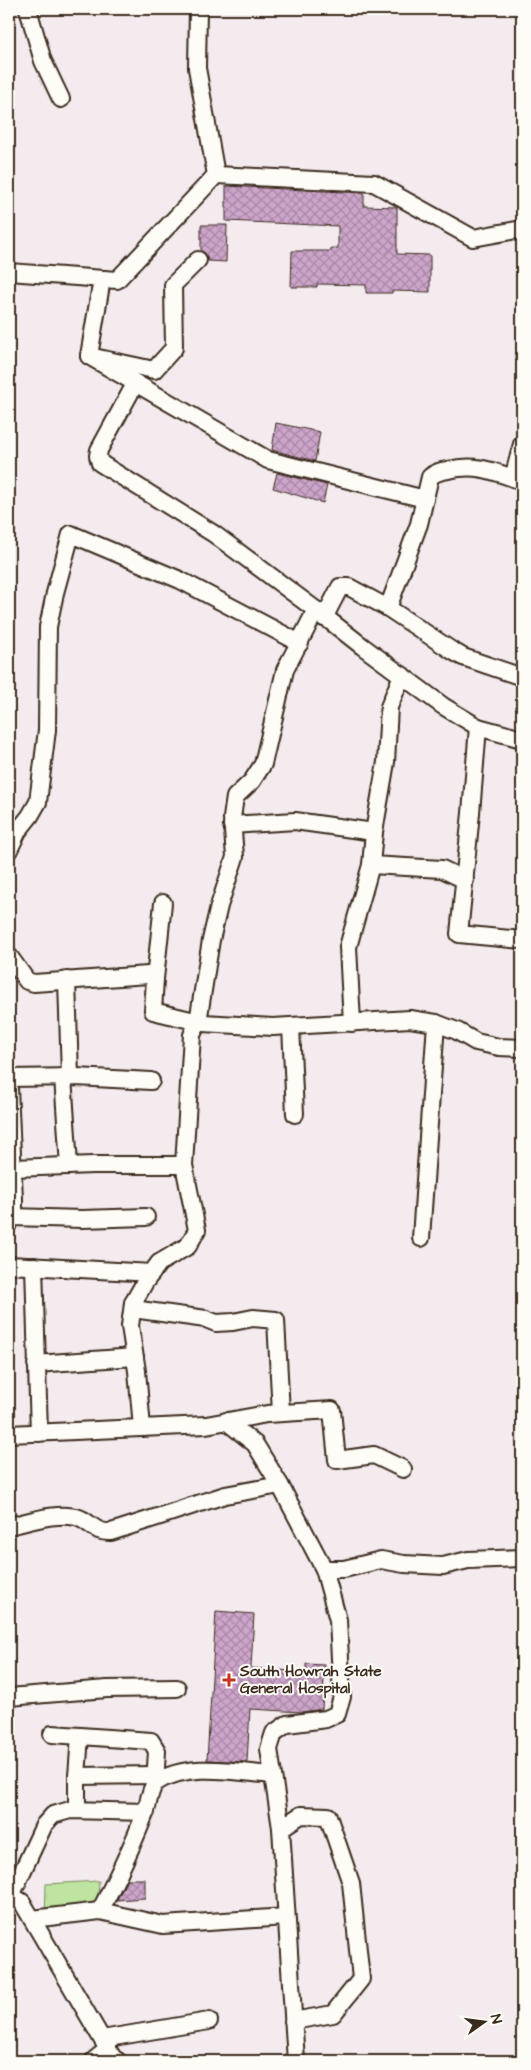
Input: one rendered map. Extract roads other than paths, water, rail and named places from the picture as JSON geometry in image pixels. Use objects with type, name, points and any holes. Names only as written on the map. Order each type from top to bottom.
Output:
[{"type":"street","points":[[28,9],[43,61],[61,99]]},
{"type":"street","points":[[198,9],[198,68],[216,175]]},
{"type":"street","points":[[9,272],[117,280],[216,175],[374,183],[473,238],[522,229]]},
{"type":"street","points":[[89,356],[154,370],[174,348],[173,285],[198,260]]},
{"type":"street","points":[[89,356],[102,279]]},
{"type":"street","points":[[89,356],[268,460],[425,499]]},
{"type":"street","points":[[135,384],[99,450],[100,463],[208,530],[444,706],[478,727],[522,739]]},
{"type":"street","points":[[388,608],[419,524],[430,477],[434,473],[457,468],[476,467],[517,480],[522,444]]},
{"type":"street","points":[[9,850],[18,830],[30,816],[38,802],[47,730],[48,627],[55,592],[71,534],[180,580],[300,642]]},
{"type":"street","points":[[142,1428],[130,1326],[132,1304],[159,1263],[188,1246],[197,1230],[184,1165],[192,1035],[198,1022],[212,940],[220,906],[235,857],[232,825],[235,797],[252,781],[263,764],[285,670],[300,642],[340,587],[349,588],[388,608],[463,657],[522,677]]},
{"type":"street","points":[[352,1023],[348,946],[371,865],[374,832],[386,762],[389,707],[402,675]]},
{"type":"street","points":[[478,727],[459,934],[522,940]]},
{"type":"street","points":[[232,825],[295,821],[374,832]]},
{"type":"street","points":[[371,865],[442,869],[465,880]]},
{"type":"street","points":[[163,903],[153,1010],[198,1022],[273,1028],[410,1019],[436,1022],[476,1042],[499,1047],[522,1048]]},
{"type":"street","points":[[9,956],[27,981],[34,983],[148,975],[155,979]]},
{"type":"street","points":[[67,980],[69,1166]]},
{"type":"street","points":[[421,1238],[436,1022]]},
{"type":"street","points":[[291,1026],[294,1114]]},
{"type":"street","points":[[9,1078],[67,1077],[151,1081]]},
{"type":"street","points":[[9,1088],[10,1150],[13,1168],[11,1188],[14,1210],[10,1220],[146,1217]]},
{"type":"street","points":[[13,1168],[184,1165]]},
{"type":"street","points":[[9,1265],[152,1273]]},
{"type":"street","points":[[34,1266],[39,1433]]},
{"type":"street","points":[[132,1304],[140,1310],[206,1319],[216,1323],[253,1318],[276,1320],[281,1413]]},
{"type":"street","points":[[36,1364],[135,1357]]},
{"type":"street","points":[[9,1434],[206,1425],[281,1413],[332,1410],[337,1460],[374,1455],[403,1468]]},
{"type":"street","points":[[226,1422],[255,1444],[280,1485],[324,1569],[338,1620],[342,1697],[337,1714],[326,1719],[287,1724],[274,1733],[269,1748],[281,1828],[296,2061]]},
{"type":"street","points":[[9,1526],[54,1517],[75,1517],[102,1533],[111,1532],[225,1495],[280,1485]]},
{"type":"street","points":[[324,1569],[344,1569],[381,1560],[404,1564],[443,1566],[468,1560],[522,1558]]},
{"type":"street","points":[[9,1697],[107,1689],[177,1688]]},
{"type":"street","points":[[52,1734],[151,1741],[157,1751],[155,1779],[148,1798],[146,1812],[122,1868],[100,1911]]},
{"type":"street","points":[[77,1810],[80,1736]]},
{"type":"street","points":[[77,1776],[155,1779],[201,1769],[272,1775]]},
{"type":"street","points":[[109,2050],[22,1902],[10,1895],[48,1819],[60,1812],[77,1810],[146,1812]]},
{"type":"street","points":[[281,1828],[301,1815],[328,1816],[351,1883],[361,1979],[333,2014],[294,2021]]},
{"type":"street","points":[[32,1919],[100,1911],[163,1925],[286,1916]]},
{"type":"street","points":[[93,2061],[109,2050],[209,2021]]},
{"type":"place","name":"South Howrah State General Hospital","points":[[229,1680]]}]
